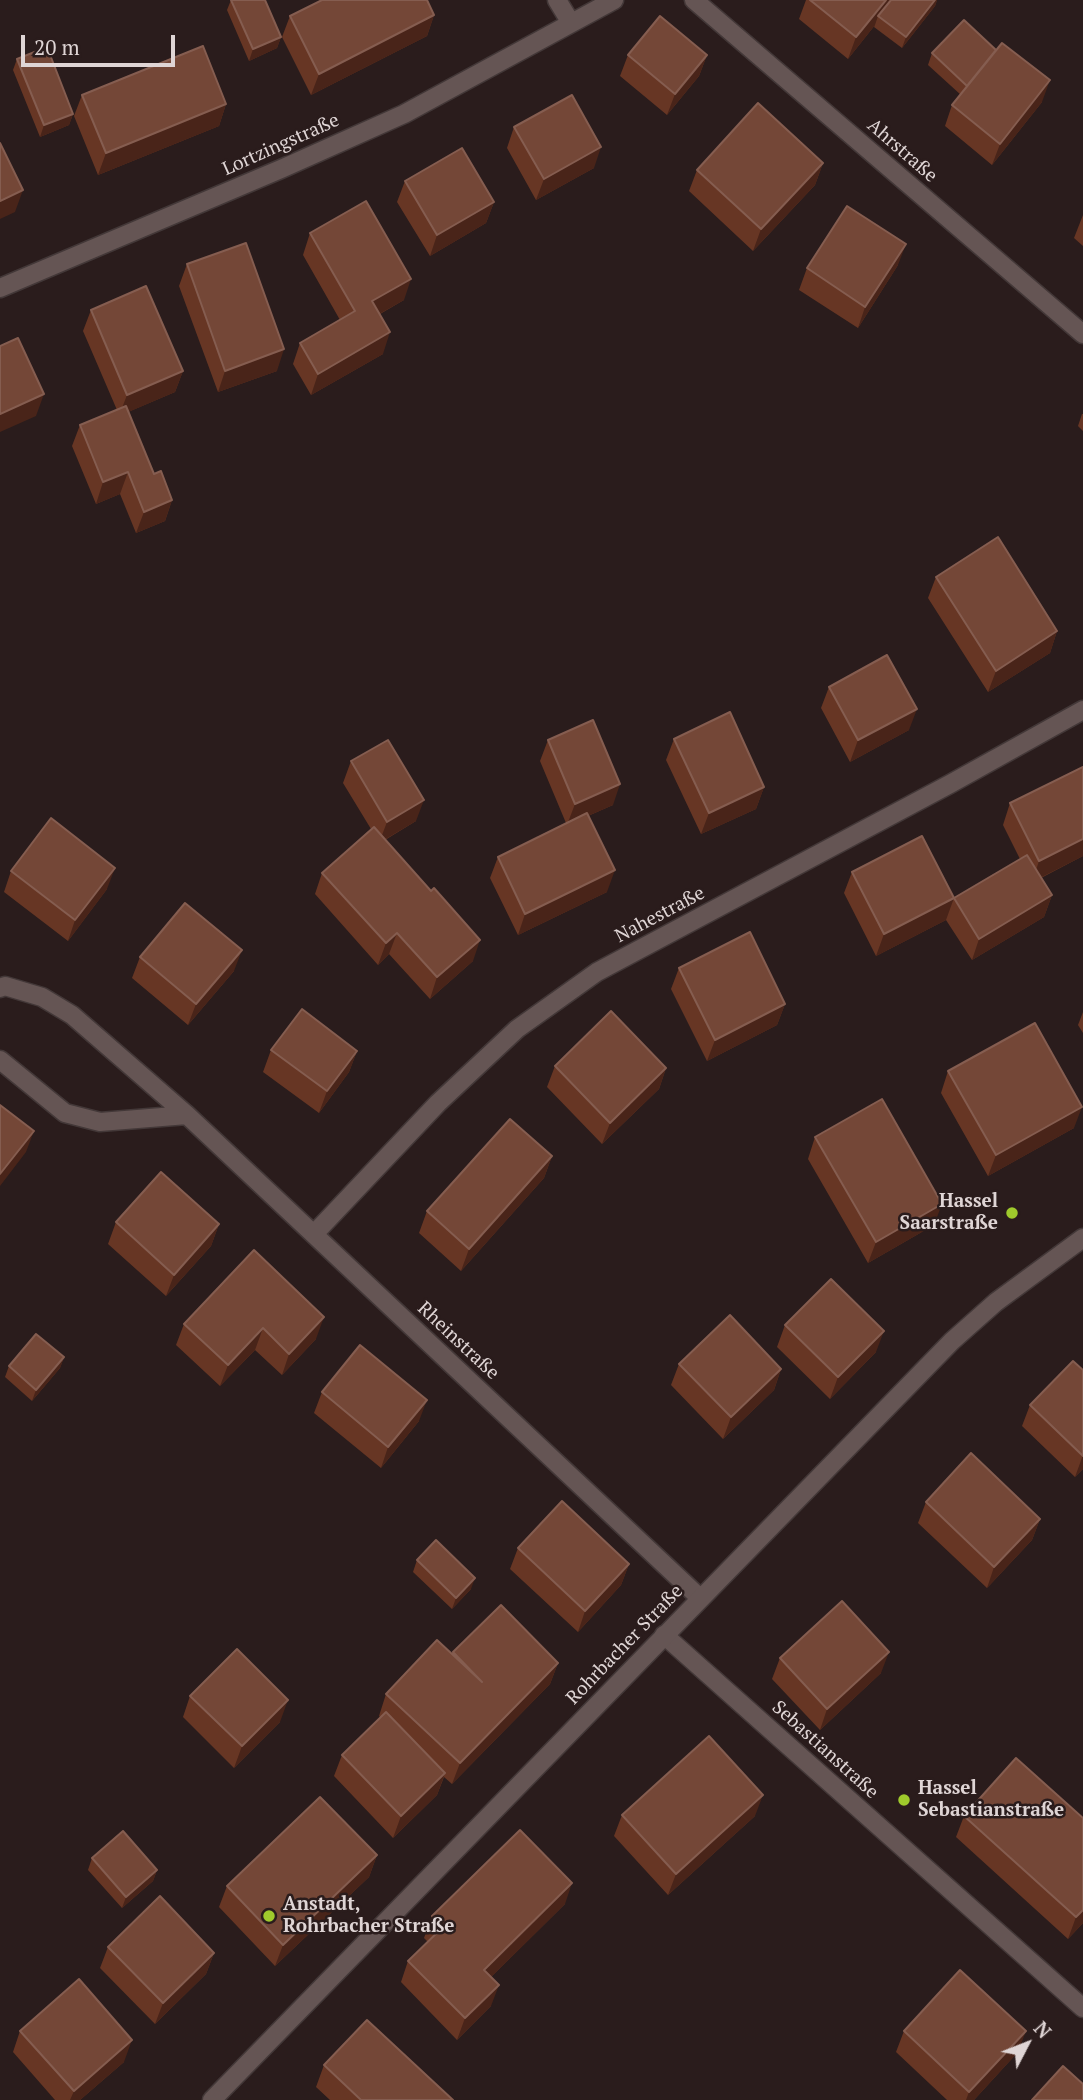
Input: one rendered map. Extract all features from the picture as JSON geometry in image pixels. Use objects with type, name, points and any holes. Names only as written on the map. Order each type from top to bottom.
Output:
[{"type":"street","points":[[558,0],[571,23]]},
{"type":"street","name":"Lortzingstraße","points":[[0,288],[404,114],[614,0]]},
{"type":"street","name":"Ahrstraße","points":[[694,0],[1083,334]]},
{"type":"street","name":"Nahestraße","points":[[314,1234],[438,1103],[517,1029],[597,972],[1083,710]]},
{"type":"street","name":"Rheinstraße","points":[[0,988],[5,986],[43,997],[72,1015],[187,1115],[700,1598]]},
{"type":"street","points":[[0,1060],[65,1113],[100,1122],[187,1115]]},
{"type":"street","name":"Rohrbacher Straße","points":[[212,2100],[953,1341],[996,1302],[1083,1238]]},
{"type":"street","name":"Sebastianstraße","points":[[664,1635],[1083,2008]]},
{"type":"building","points":[[231,0],[265,0],[281,37],[253,49]]},
{"type":"building","points":[[322,0],[427,0],[434,15],[319,74],[290,16]]},
{"type":"building","points":[[810,0],[886,0],[856,37]]},
{"type":"building","points":[[891,0],[935,0],[906,37],[878,16]]},
{"type":"building","points":[[660,16],[707,55],[675,94],[628,55]]},
{"type":"building","points":[[964,20],[996,50],[967,86],[932,53]]},
{"type":"building","points":[[1002,43],[1050,80],[1000,144],[952,105]]},
{"type":"building","points":[[203,46],[226,104],[106,153],[82,95]]},
{"type":"building","points":[[47,47],[73,114],[44,125],[17,59]]},
{"type":"building","points":[[572,95],[601,147],[544,179],[514,127]]},
{"type":"building","points":[[758,103],[823,163],[761,229],[697,170]]},
{"type":"building","points":[[0,143],[23,190],[0,201]]},
{"type":"building","points":[[462,148],[494,202],[437,235],[405,181]]},
{"type":"building","points":[[366,201],[411,279],[372,301],[390,332],[318,374],[300,343],[355,311],[310,233]]},
{"type":"building","points":[[847,206],[906,244],[865,307],[807,268]]},
{"type":"building","points":[[246,243],[284,349],[225,371],[187,264]]},
{"type":"building","points":[[146,286],[183,371],[127,395],[91,310]]},
{"type":"building","points":[[18,338],[44,394],[0,414],[0,346]]},
{"type":"building","points":[[126,406],[154,474],[161,471],[172,500],[144,512],[128,472],[103,482],[80,425]]},
{"type":"building","points":[[998,537],[1057,631],[996,671],[936,577]]},
{"type":"building","points":[[887,655],[917,709],[858,740],[829,687]]},
{"type":"building","points":[[730,712],[764,787],[709,813],[674,739]]},
{"type":"building","points":[[593,720],[620,784],[575,804],[548,740]]},
{"type":"building","points":[[388,740],[424,800],[387,822],[351,761]]},
{"type":"building","points":[[1083,767],[1083,839],[1039,861],[1010,803]]},
{"type":"building","points":[[587,813],[615,870],[525,914],[498,857]]},
{"type":"building","points":[[51,818],[115,868],[75,920],[11,871]]},
{"type":"building","points":[[374,827],[431,891],[434,888],[480,940],[437,977],[397,933],[386,943],[322,873]]},
{"type":"building","points":[[922,836],[954,898],[884,934],[852,872]]},
{"type":"building","points":[[1027,855],[1052,895],[979,939],[954,898]]},
{"type":"building","points":[[185,903],[242,950],[196,1004],[140,957]]},
{"type":"building","points":[[750,932],[785,1004],[715,1040],[679,968]]},
{"type":"building","points":[[302,1009],[357,1051],[327,1091],[271,1050]]},
{"type":"building","points":[[611,1011],[666,1068],[610,1123],[555,1066]]},
{"type":"building","points":[[1035,1023],[1082,1107],[996,1155],[948,1071]]},
{"type":"building","points":[[882,1099],[942,1204],[876,1242],[815,1137]]},
{"type":"building","points":[[0,1105],[34,1131],[0,1174]]},
{"type":"building","points":[[510,1119],[552,1156],[469,1249],[427,1211]]},
{"type":"building","points":[[161,1172],[219,1224],[174,1275],[116,1222]]},
{"type":"building","points":[[254,1250],[324,1317],[289,1354],[263,1328],[228,1365],[184,1324]]},
{"type":"building","points":[[831,1279],[884,1331],[838,1377],[785,1325]]},
{"type":"building","points":[[730,1315],[781,1369],[731,1417],[679,1364]]},
{"type":"building","points":[[36,1334],[64,1357],[36,1390],[9,1366]]},
{"type":"building","points":[[360,1345],[427,1400],[388,1447],[322,1392]]},
{"type":"building","points":[[1073,1361],[1083,1370],[1083,1456],[1030,1405]]},
{"type":"building","points":[[971,1453],[1040,1519],[994,1567],[926,1502]]},
{"type":"building","points":[[562,1501],[629,1564],[585,1611],[518,1548]]},
{"type":"building","points":[[436,1540],[475,1578],[456,1598],[417,1560]]},
{"type":"building","points":[[842,1601],[889,1652],[827,1709],[780,1658]]},
{"type":"building","points":[[501,1605],[558,1663],[460,1763],[386,1694],[437,1640],[482,1682],[453,1652]]},
{"type":"building","points":[[237,1649],[288,1700],[242,1746],[190,1696]]},
{"type":"building","points":[[386,1712],[445,1773],[401,1816],[342,1755]]},
{"type":"building","points":[[709,1736],[763,1795],[676,1874],[622,1815]]},
{"type":"building","points":[[1016,1758],[1083,1818],[1083,1910],[1076,1917],[964,1816]]},
{"type":"building","points":[[320,1797],[377,1855],[283,1945],[227,1886]]},
{"type":"building","points":[[520,1830],[572,1883],[484,1970],[499,1985],[465,2018],[408,1961],[443,1927],[432,1916]]},
{"type":"building","points":[[123,1831],[157,1870],[126,1897],[92,1858]]},
{"type":"building","points":[[160,1896],[214,1953],[163,2003],[108,1947]]},
{"type":"building","points":[[960,1970],[1026,2031],[969,2092],[904,2031]]},
{"type":"building","points":[[79,1979],[132,2040],[74,2091],[20,2031]]},
{"type":"building","points":[[367,2020],[453,2100],[361,2100],[324,2065]]},
{"type":"building","points":[[1063,2066],[1083,2084],[1083,2100],[1032,2100]]},
{"type":"place","name":"Hassel Saarstraße","points":[[1012,1213]]},
{"type":"place","name":"Hassel Sebastianstraße","points":[[904,1800]]},
{"type":"place","name":"Anstadt, Rohrbacher Straße","points":[[269,1916]]}]
